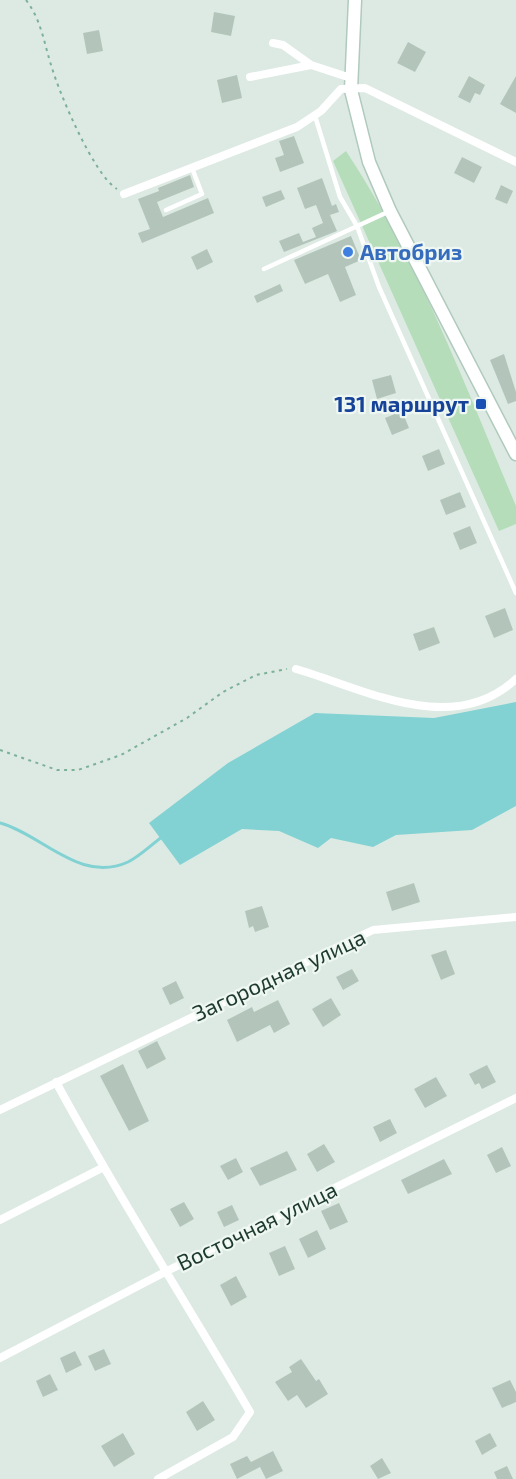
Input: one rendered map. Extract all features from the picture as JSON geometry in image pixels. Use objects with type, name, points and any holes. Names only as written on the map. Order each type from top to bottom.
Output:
[{"type":"street","points":[[355,0],[351,84],[369,162],[390,210],[516,454]]},
{"type":"street","points":[[273,43],[295,52],[311,65],[351,84],[365,88],[516,162]]},
{"type":"street","points":[[250,78],[311,65]]},
{"type":"street","points":[[124,194],[297,127],[315,116],[341,89],[351,84]]},
{"type":"street","points":[[296,669],[385,699],[438,708],[463,706],[501,693],[516,679]]},
{"type":"street","name":"Загородная улица","points":[[0,1110],[373,930],[516,917]]},
{"type":"street","points":[[56,1082],[102,1168],[167,1271],[250,1412],[233,1437],[158,1479]]},
{"type":"street","name":"Восточная улица","points":[[0,1358],[167,1271],[516,1098]]},
{"type":"street","points":[[0,1220],[102,1168]]},
{"type":"lane","points":[[315,116],[340,197],[357,226],[379,287],[516,593]]},
{"type":"lane","points":[[166,210],[202,194],[192,168]]},
{"type":"lane","points":[[264,269],[390,210]]},
{"type":"path","points":[[26,0],[36,14],[61,93],[94,164],[106,180],[124,194]]},
{"type":"path","points":[[0,750],[57,770],[78,770],[121,755],[187,718],[223,692],[256,675],[296,669]]},
{"type":"green space","points":[[346,151],[396,235],[439,324],[516,506],[516,524],[499,531],[333,161]]},
{"type":"water","points":[[516,702],[516,806],[472,830],[396,835],[373,847],[331,838],[318,848],[279,831],[242,829],[180,865],[149,823],[228,763],[315,713],[434,718]]},
{"type":"building","points":[[214,12],[235,16],[231,36],[211,32]]},
{"type":"building","points":[[99,30],[103,51],[87,54],[83,33]]},
{"type":"building","points":[[408,42],[426,52],[415,72],[397,63]]},
{"type":"building","points":[[237,75],[242,98],[222,103],[217,80]]},
{"type":"building","points":[[469,76],[485,85],[480,95],[475,93],[470,103],[458,97]]},
{"type":"building","points":[[516,76],[516,113],[500,104]]},
{"type":"building","points":[[294,136],[304,163],[280,172],[275,158],[284,155],[279,141]]},
{"type":"building","points":[[462,157],[482,167],[474,183],[454,173]]},
{"type":"building","points":[[190,175],[194,187],[157,202],[163,217],[208,198],[214,213],[142,243],[138,233],[150,229],[138,199]]},
{"type":"building","points":[[322,178],[332,206],[336,204],[339,212],[330,215],[337,231],[284,252],[279,241],[299,233],[303,242],[316,237],[312,228],[323,223],[316,205],[305,209],[297,188]]},
{"type":"building","points":[[501,185],[513,191],[507,204],[495,199]]},
{"type":"building","points":[[281,190],[285,199],[266,207],[262,197]]},
{"type":"building","points":[[351,236],[361,260],[345,267],[356,295],[340,302],[328,274],[305,284],[294,260]]},
{"type":"building","points":[[207,249],[213,262],[197,270],[191,257]]},
{"type":"building","points":[[280,284],[283,291],[257,303],[254,296]]},
{"type":"building","points":[[504,354],[516,392],[516,401],[508,404],[490,360]]},
{"type":"building","points":[[391,375],[396,393],[377,399],[372,380]]},
{"type":"building","points":[[402,411],[409,428],[392,435],[385,418]]},
{"type":"building","points":[[439,449],[445,464],[428,471],[422,456]]},
{"type":"building","points":[[460,492],[466,507],[446,515],[440,500]]},
{"type":"building","points":[[470,526],[477,543],[460,550],[453,533]]},
{"type":"building","points":[[505,608],[513,630],[494,638],[485,616]]},
{"type":"building","points":[[434,627],[440,643],[419,651],[413,634]]},
{"type":"building","points":[[414,883],[420,902],[392,911],[386,892]]},
{"type":"building","points":[[262,906],[269,927],[255,932],[253,926],[249,928],[245,911]]},
{"type":"building","points":[[446,950],[455,974],[441,980],[431,955]]},
{"type":"building","points":[[352,969],[359,981],[343,990],[336,977]]},
{"type":"building","points":[[176,981],[184,998],[170,1005],[162,988]]},
{"type":"building","points":[[331,998],[341,1015],[323,1027],[312,1009]]},
{"type":"building","points":[[278,1000],[290,1024],[274,1033],[270,1025],[237,1042],[227,1020],[252,1007],[254,1012]]},
{"type":"building","points":[[157,1041],[166,1059],[147,1069],[138,1051]]},
{"type":"building","points":[[123,1064],[149,1121],[129,1131],[100,1076]]},
{"type":"building","points":[[487,1065],[496,1082],[482,1089],[479,1083],[475,1085],[469,1074]]},
{"type":"building","points":[[436,1077],[447,1096],[425,1108],[414,1089]]},
{"type":"building","points":[[390,1119],[397,1133],[380,1142],[373,1127]]},
{"type":"building","points":[[324,1144],[335,1162],[317,1172],[307,1154]]},
{"type":"building","points":[[502,1147],[511,1166],[496,1173],[487,1155]]},
{"type":"building","points":[[287,1151],[297,1170],[260,1186],[250,1168]]},
{"type":"building","points":[[236,1158],[243,1172],[228,1180],[220,1166]]},
{"type":"building","points":[[444,1159],[452,1174],[408,1194],[401,1180]]},
{"type":"building","points":[[184,1202],[194,1219],[180,1227],[170,1209]]},
{"type":"building","points":[[339,1203],[348,1222],[330,1230],[321,1211]]},
{"type":"building","points":[[232,1205],[239,1220],[224,1227],[217,1212]]},
{"type":"building","points":[[317,1230],[326,1249],[308,1258],[299,1239]]},
{"type":"building","points":[[285,1246],[295,1269],[279,1276],[269,1253]]},
{"type":"building","points":[[236,1276],[247,1297],[231,1306],[220,1285]]},
{"type":"building","points":[[104,1349],[111,1364],[95,1371],[88,1356]]},
{"type":"building","points":[[75,1351],[82,1365],[66,1373],[60,1358]]},
{"type":"building","points":[[301,1359],[316,1381],[319,1379],[328,1394],[306,1408],[297,1395],[288,1401],[275,1382],[292,1372],[289,1367]]},
{"type":"building","points":[[50,1374],[58,1390],[43,1397],[36,1381]]},
{"type":"building","points":[[510,1380],[516,1392],[516,1402],[502,1408],[492,1388]]},
{"type":"building","points":[[203,1401],[215,1420],[197,1431],[186,1412]]},
{"type":"building","points":[[123,1433],[135,1454],[114,1467],[101,1446]]},
{"type":"building","points":[[490,1433],[497,1446],[482,1455],[475,1441]]},
{"type":"building","points":[[273,1451],[283,1471],[266,1479],[260,1467],[237,1479],[230,1464],[247,1456],[251,1462]]},
{"type":"building","points":[[382,1458],[391,1473],[378,1479],[370,1466]]},
{"type":"building","points":[[507,1466],[513,1479],[497,1479],[494,1472]]},
{"type":"waterway","points":[[0,823],[16,829],[62,855],[94,867],[110,867],[128,862],[162,837]]},
{"type":"place","name":"Автобриз","points":[[348,252]]},
{"type":"place","name":"131 маршрут","points":[[481,404]]}]
